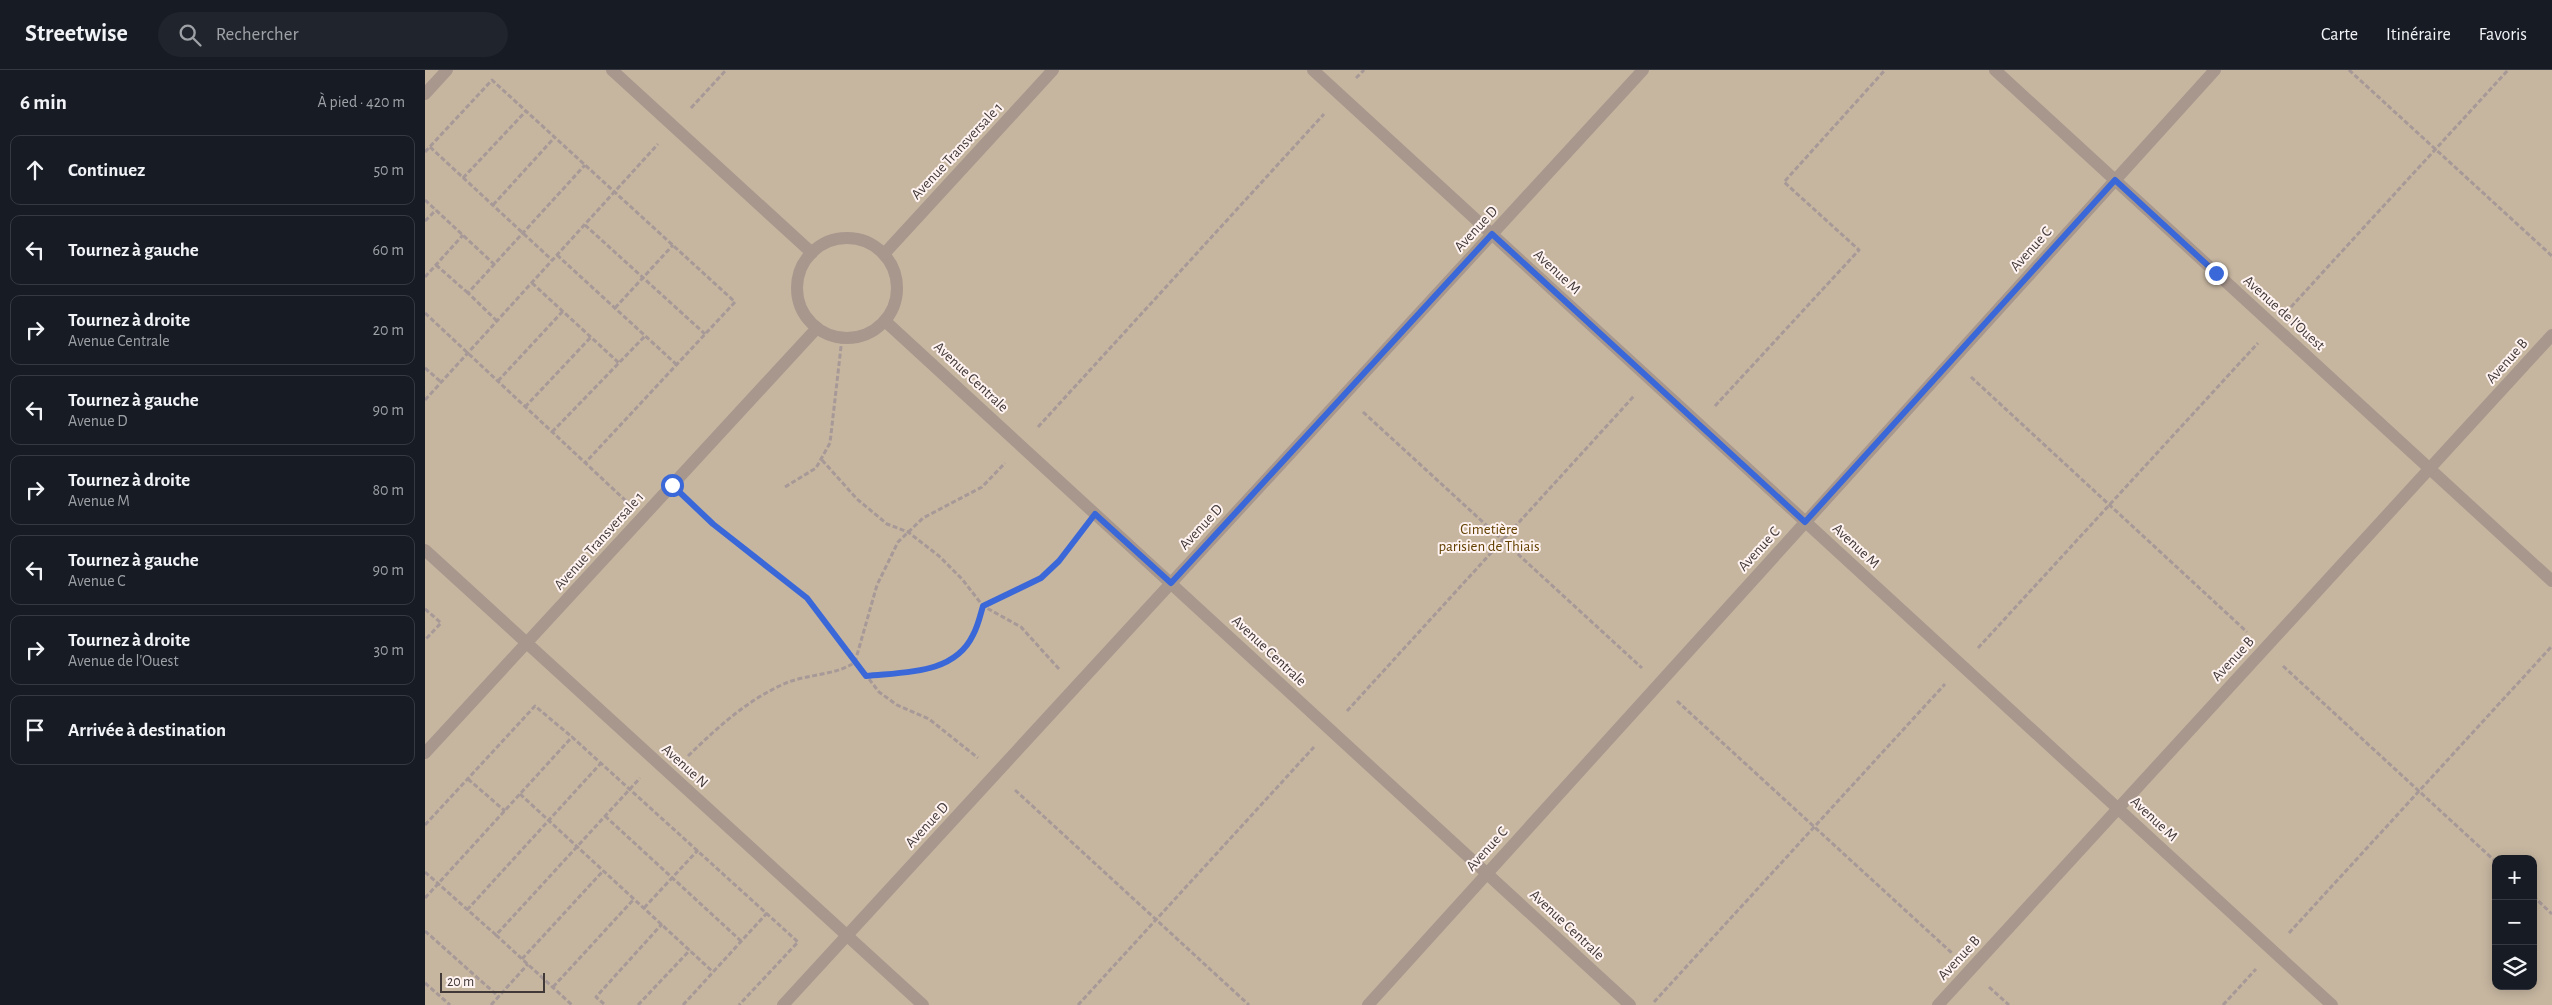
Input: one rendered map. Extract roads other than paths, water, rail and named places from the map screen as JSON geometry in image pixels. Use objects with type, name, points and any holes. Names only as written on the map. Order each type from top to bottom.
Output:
[{"type":"lane","points":[[425,94],[447,70]]},
{"type":"lane","points":[[612,70],[812,253]]},
{"type":"lane","name":"Avenue Transversale 1","points":[[884,254],[1053,70]]},
{"type":"lane","name":"Avenue M","points":[[1313,70],[2333,1005]]},
{"type":"lane","name":"Avenue D","points":[[783,1005],[1643,70]]},
{"type":"lane","name":"Avenue de l'Ouest","points":[[1995,70],[2552,581]]},
{"type":"lane","name":"Avenue C","points":[[1368,1005],[2215,70]]},
{"type":"lane","points":[[840,239],[864,242],[884,254],[892,266],[897,280],[897,295],[893,309],[885,321],[874,331],[860,337],[842,338],[829,335],[817,328],[805,315],[797,283],[802,267],[812,253],[825,244],[840,239]]},
{"type":"lane","name":"Avenue Centrale","points":[[885,321],[1630,1005]]},
{"type":"lane","name":"Avenue Transversale 1","points":[[425,753],[817,328]]},
{"type":"lane","name":"Avenue B","points":[[1938,1005],[2552,335]]},
{"type":"lane","name":"Avenue N","points":[[425,550],[923,1005]]},
{"type":"park label","name":"Cimetière parisien de Thiais","points":[[1489,538]]}]
